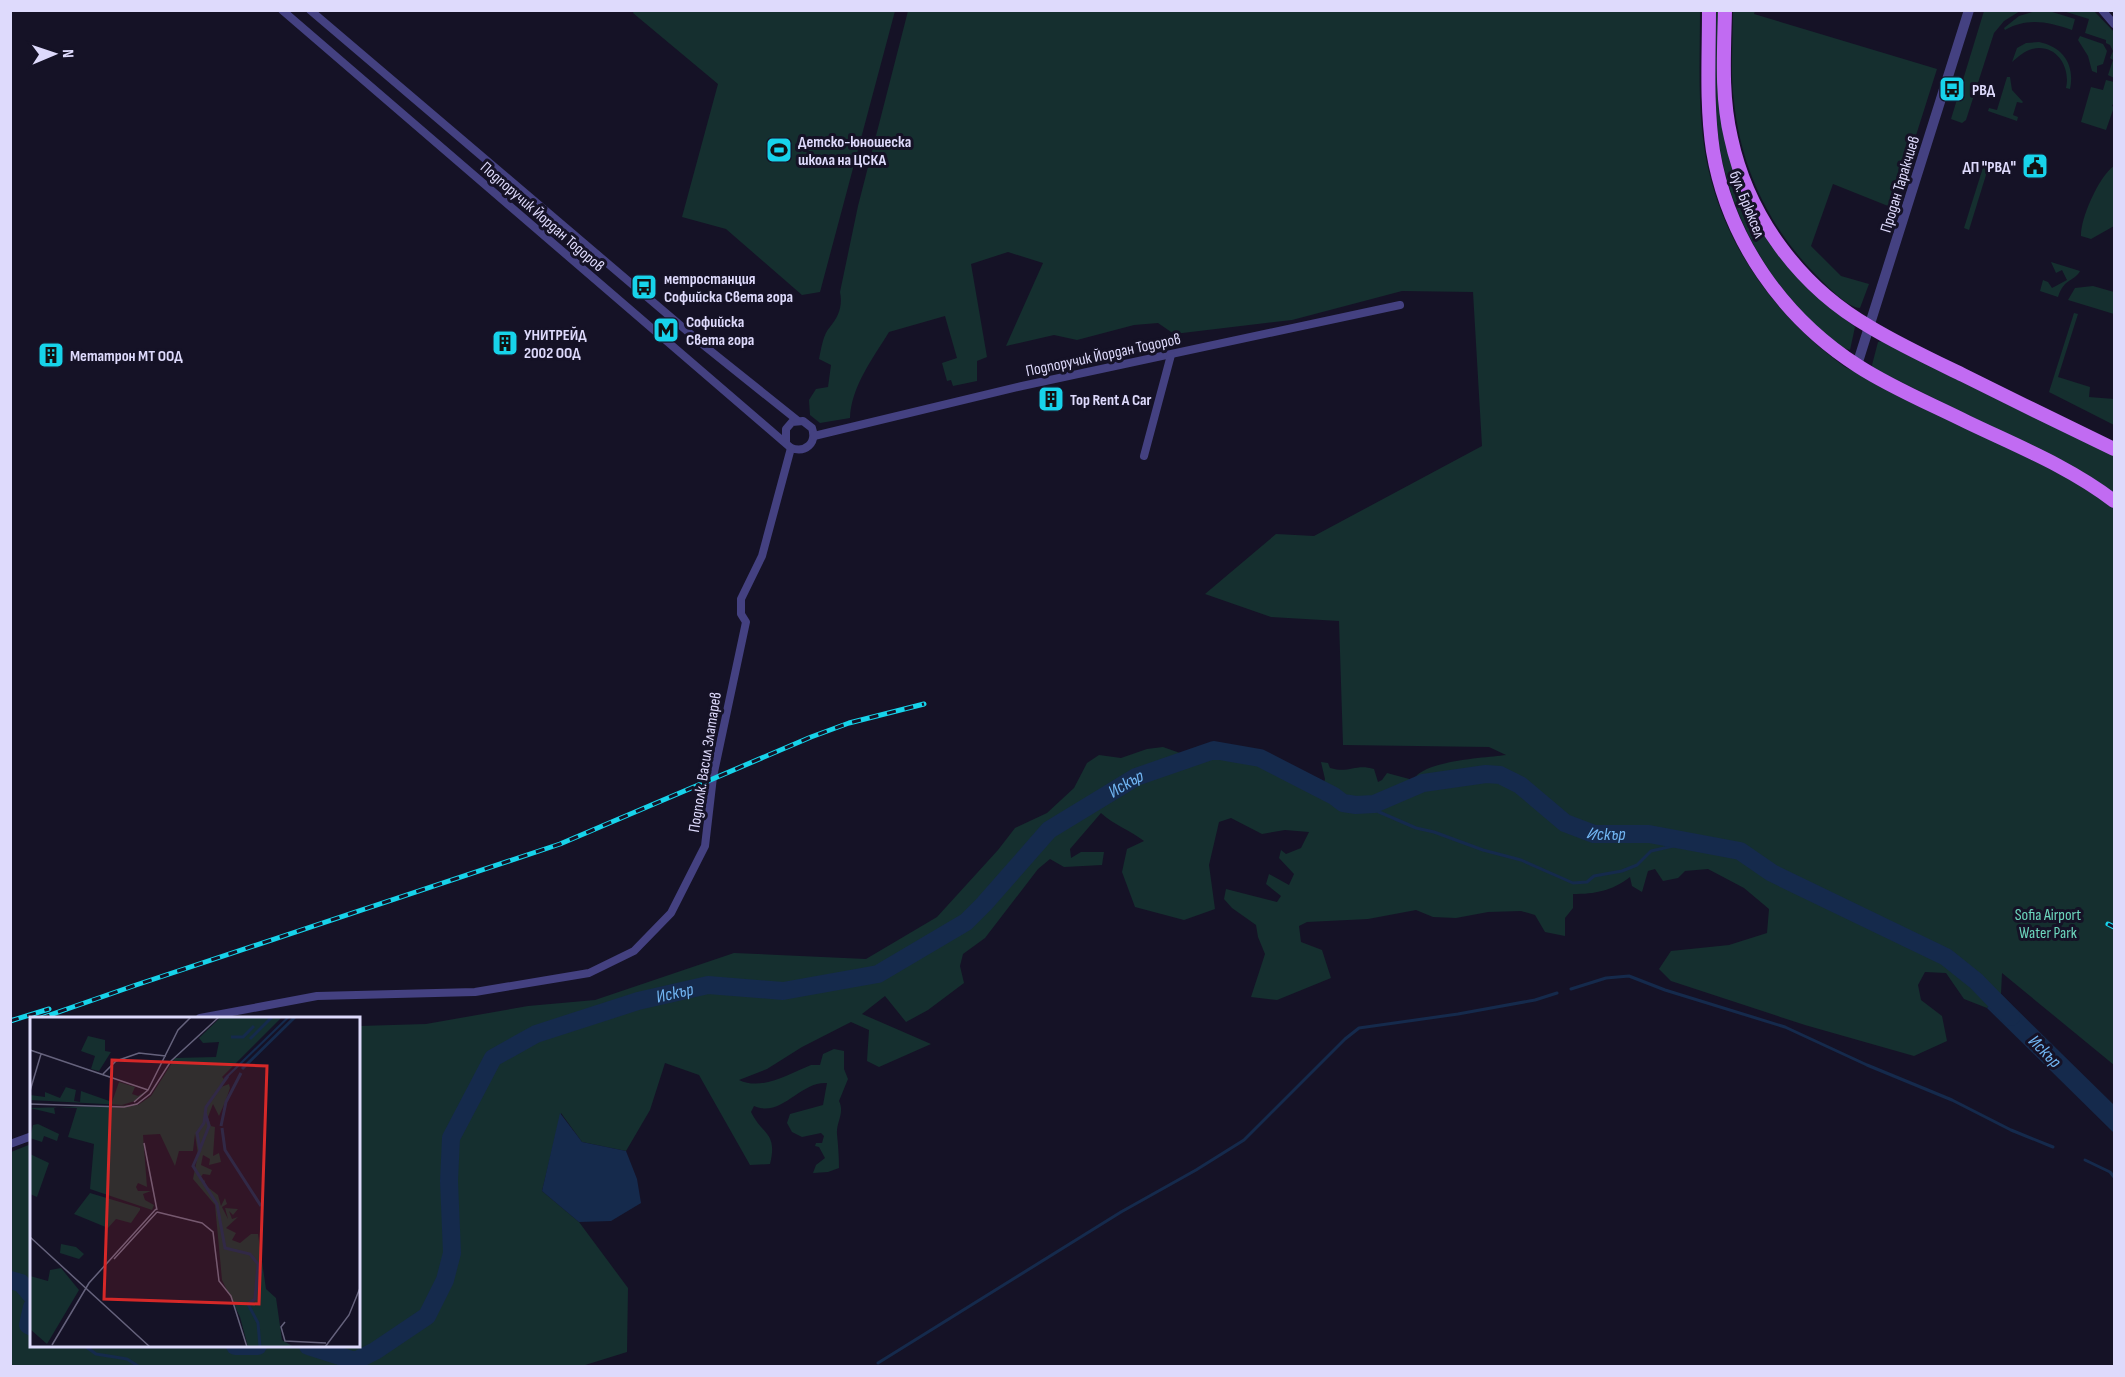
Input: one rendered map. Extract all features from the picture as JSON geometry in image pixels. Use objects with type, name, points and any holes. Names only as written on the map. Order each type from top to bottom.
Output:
[{"type":"main road","name":"бул. Брюксел","points":[[1709,10],[1710,117],[1717,169],[1740,234],[1771,286],[1820,338],[1857,365],[1888,383],[2079,477],[2115,501]]},
{"type":"main road","name":"бул. Брюксел","points":[[1725,10],[1724,94],[1738,166],[1750,195],[1776,240],[1800,271],[1823,294],[1870,328],[2115,449]]},
{"type":"street","name":"Подпоручик Йордан Тодоров","points":[[282,10],[687,360],[789,445]]},
{"type":"street","name":"Подпоручик Йордан Тодоров","points":[[310,10],[706,348],[797,420]]},
{"type":"street","name":"Продан Таракчиев","points":[[1857,365],[1969,10]]},
{"type":"street","points":[[2102,10],[2115,24]]},
{"type":"street","name":"Подпоручик Йордан Тодоров","points":[[814,436],[1022,386],[1400,304]]},
{"type":"street","points":[[1144,456],[1171,355]]},
{"type":"street","points":[[797,420],[810,425],[814,436],[812,444],[805,449],[789,445],[784,438],[786,429],[797,420]]},
{"type":"street","name":"Подполк. Васил Златарев","points":[[205,1017],[317,996],[475,992],[589,973],[634,951],[671,913],[705,846],[713,777],[746,622],[741,614],[741,599],[762,556],[789,445]]},
{"type":"street","points":[[10,1144],[30,1137]]},
{"type":"green space","name":"Детско-юношеска школа на ЦСКА","points":[[634,11],[895,11],[820,292],[802,295],[726,229],[682,217],[718,84],[633,13]]},
{"type":"green space","name":"Sofia Airport Water Park","points":[[908,11],[1700,11],[1700,100],[1707,165],[1717,200],[1730,232],[1747,263],[1767,292],[1791,320],[1845,367],[2074,481],[2114,508],[2114,1065],[2002,973],[2001,994],[1987,1008],[1964,999],[1946,973],[1925,972],[1918,985],[1921,1000],[1942,1016],[1947,1041],[1914,1056],[1805,1025],[1671,981],[1659,969],[1671,951],[1729,945],[1767,933],[1769,909],[1744,888],[1708,869],[1685,871],[1678,878],[1663,881],[1655,869],[1648,871],[1642,892],[1632,886],[1630,877],[1617,886],[1603,891],[1573,894],[1573,908],[1565,918],[1565,936],[1545,932],[1535,915],[1521,911],[1488,912],[1456,918],[1433,917],[1416,910],[1368,919],[1307,922],[1299,926],[1301,942],[1322,950],[1331,978],[1277,1000],[1251,997],[1265,954],[1256,925],[1232,908],[1224,899],[1226,889],[1277,902],[1281,896],[1266,884],[1269,874],[1289,885],[1294,874],[1279,858],[1281,850],[1286,854],[1301,848],[1309,832],[1285,830],[1262,834],[1231,818],[1219,822],[1209,865],[1215,909],[1184,920],[1135,907],[1122,872],[1127,849],[1144,841],[1101,813],[1070,849],[1071,858],[1081,852],[1104,852],[1102,865],[1064,867],[1050,859],[1038,869],[985,938],[963,954],[960,966],[964,983],[928,1010],[906,1022],[885,996],[862,1014],[931,1044],[879,1067],[867,1061],[869,1030],[851,1022],[802,1047],[767,1069],[739,1080],[757,1084],[775,1080],[811,1065],[820,1065],[823,1054],[834,1049],[844,1051],[844,1069],[848,1079],[839,1101],[841,1114],[837,1130],[839,1168],[828,1172],[813,1173],[816,1165],[825,1158],[819,1147],[815,1146],[816,1143],[822,1143],[824,1136],[821,1133],[802,1137],[792,1132],[787,1123],[790,1114],[823,1105],[827,1083],[808,1087],[773,1107],[754,1106],[751,1112],[768,1135],[772,1146],[770,1164],[750,1165],[699,1075],[665,1063],[650,1110],[626,1151],[582,1142],[561,1113],[542,1191],[579,1222],[628,1288],[627,1352],[582,1366],[11,1366],[11,1152],[30,1144],[30,1347],[360,1347],[360,1026],[426,1024],[528,1006],[595,1000],[734,953],[866,959],[937,917],[1015,828],[1047,813],[1074,788],[1087,763],[1099,755],[1121,758],[1147,749],[1163,747],[1204,758],[1219,758],[1258,766],[1283,775],[1314,791],[1323,786],[1325,779],[1321,762],[1328,763],[1330,768],[1337,770],[1362,767],[1374,769],[1378,782],[1387,773],[1413,780],[1419,773],[1442,764],[1506,755],[1489,747],[1343,745],[1339,621],[1271,617],[1205,594],[1276,534],[1314,536],[1482,446],[1473,292],[1402,291],[1292,320],[1174,334],[1158,323],[1134,325],[1077,340],[1054,335],[1006,346],[1043,263],[1008,252],[971,264],[987,357],[977,361],[977,381],[953,386],[951,380],[947,381],[942,363],[957,358],[945,316],[889,332],[870,362],[854,395],[850,418],[820,423],[810,415],[809,400],[816,389],[828,387],[831,365],[819,359],[826,334],[839,311],[840,292],[858,206]]},
{"type":"green space","points":[[1716,11],[1719,11],[1719,90],[1774,249],[1809,290],[1855,327],[1850,350],[1837,344],[1824,333],[1784,291],[1755,248],[1734,201],[1720,151],[1717,125]]},
{"type":"green space","points":[[1733,11],[1755,11],[1754,14],[1937,69],[1893,208],[1833,184],[1811,246],[1841,276],[1869,284],[1860,308],[1849,304],[1837,295],[1800,258],[1772,218],[1760,196],[1743,151],[1734,102]]},
{"type":"green space","points":[[1984,11],[2020,11],[2004,21],[1994,33],[1966,120],[1962,123],[1951,119]]},
{"type":"green space","points":[[2036,11],[2049,11],[2075,19],[2072,30],[2030,22],[2005,30],[2004,28],[2019,16]]},
{"type":"green space","points":[[2063,11],[2094,11],[2114,32],[2114,78],[2108,75],[2113,60],[2110,58],[2113,51],[2110,45],[2106,43],[2106,40],[2085,33],[2089,19]]},
{"type":"green space","points":[[2080,36],[2103,44],[2107,51],[2103,64],[2097,66],[2097,73],[2092,71],[2088,56],[2078,40]]},
{"type":"green space","points":[[2039,42],[2055,48],[2066,59],[2071,73],[2070,89],[2066,88],[2064,65],[2055,53],[2041,48],[2032,49],[2021,54],[2012,62],[2017,48],[2026,43]]},
{"type":"green space","points":[[2007,77],[2010,77],[2012,90],[2023,102],[2017,102],[2013,115],[2018,117],[2017,121],[1988,111],[1989,108],[1997,110]]},
{"type":"green space","points":[[2106,80],[2114,82],[2112,106],[2114,107],[2106,130],[2081,122],[2091,87],[2103,90]]},
{"type":"green space","points":[[1985,161],[1990,162],[1969,230],[1964,228]]},
{"type":"green space","points":[[2114,166],[2114,226],[2091,239],[2081,236],[2084,219],[2092,198],[2102,179]]},
{"type":"green space","points":[[2051,262],[2080,271],[2063,286],[2058,297],[2040,291],[2043,280],[2048,282],[2052,288],[2067,280],[2062,270],[2056,273]]},
{"type":"green space","points":[[2093,286],[2114,292],[2114,314],[2068,300],[2075,288]]},
{"type":"green space","points":[[2074,313],[2078,314],[2058,377],[2090,387],[2089,397],[2114,399],[2114,425],[2049,392]]},
{"type":"green space","points":[[1882,341],[2114,456],[2114,493],[2083,472],[1873,368],[1878,342]]},
{"type":"water","points":[[2001,994],[2114,1105],[2114,1133],[1987,1008]]},
{"type":"water","points":[[560,1113],[582,1142],[626,1151],[637,1179],[641,1203],[611,1221],[579,1222],[542,1191]]},
{"type":"waterway","name":"Искър","points":[[311,1347],[355,1361],[375,1351],[427,1316],[445,1280],[452,1253],[449,1181],[451,1138],[493,1058],[536,1034],[638,1001],[708,985],[783,991],[878,974],[966,922],[1049,830],[1136,777],[1214,750],[1260,758],[1334,796],[1343,803],[1356,805],[1374,804],[1423,783],[1486,774],[1500,775],[1520,785],[1565,823],[1594,834],[1649,834],[1740,851],[1772,873],[1946,957],[1976,981],[2011,1017]]},
{"type":"waterway","points":[[1363,805],[1416,828],[1521,860],[1573,883],[1587,882],[1594,876],[1622,871],[1637,865],[1651,851],[1691,842]]},
{"type":"waterway","points":[[1571,989],[1606,978],[1629,976],[1665,990],[1785,1027],[2053,1147]]},
{"type":"waterway","points":[[878,1363],[1121,1212],[1244,1140],[1345,1039],[1359,1028],[1458,1014],[1535,1000],[1557,993]]},
{"type":"waterway","points":[[2085,1160],[2110,1172],[2114,1177]]},
{"type":"waterway","name":"Искър","points":[[10,1280],[21,1283],[30,1294]]},
{"type":"waterway","name":"Искър","points":[[30,1316],[28,1325],[30,1326]]},
{"type":"waterway","points":[[86,1347],[96,1354],[127,1359],[138,1366]]},
{"type":"waterway","name":"Искър","points":[[350,1366],[355,1361]]},
{"type":"railway","points":[[44,1017],[560,844],[811,737],[849,723],[924,704]]},
{"type":"railway","points":[[2108,924],[2114,927]]},
{"type":"railway","points":[[10,1021],[49,1009]]},
{"type":"place","name":"РВД","points":[[1952,89]]},
{"type":"place","name":"Детско-юношеска школа на ЦСКА","points":[[779,150]]},
{"type":"place","name":"ДП \"РВД\"","points":[[2035,166]]},
{"type":"place","name":"метростанция Софийска Света гора","points":[[644,287]]},
{"type":"place","name":"Софийска Света гора","points":[[666,330]]},
{"type":"place","name":"УНИТРЕЙД 2002 ООД","points":[[505,343]]},
{"type":"place","name":"Метатрон МТ ООД","points":[[51,355]]},
{"type":"place","name":"Top Rent A Car","points":[[1051,399]]}]
